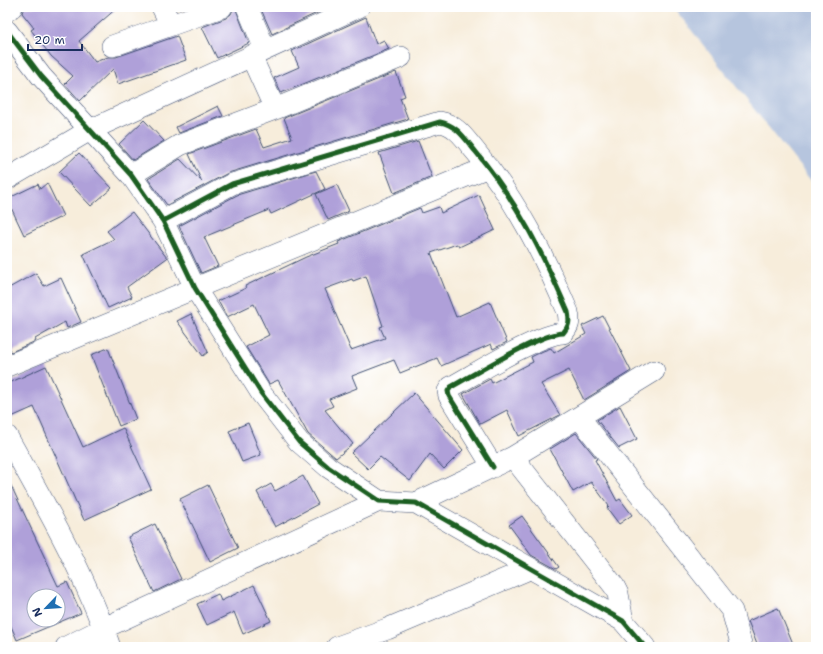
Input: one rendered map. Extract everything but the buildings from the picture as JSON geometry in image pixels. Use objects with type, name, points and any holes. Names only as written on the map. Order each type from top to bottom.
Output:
[{"type":"street","points":[[7,11],[12,7]]},
{"type":"street","points":[[112,46],[166,16],[222,7]]},
{"type":"street","points":[[247,7],[274,109]]},
{"type":"street","points":[[7,179],[90,130],[359,7]]},
{"type":"street","points":[[7,31],[41,76],[131,175],[163,221],[195,288],[261,394],[299,442],[328,467],[379,501]]},
{"type":"street","points":[[131,175],[180,145],[274,109],[401,57]]},
{"type":"street","points":[[163,221],[232,184],[440,122],[450,124],[458,131],[488,167],[520,212],[547,261],[568,312],[570,321],[568,328],[563,333],[554,334],[505,357],[451,387],[448,391],[448,396],[493,466]]},
{"type":"street","points":[[7,366],[361,221],[488,167]]},
{"type":"street","points":[[416,503],[513,458],[654,371]]},
{"type":"street","points":[[580,417],[732,611],[742,647]]},
{"type":"street","points":[[7,436],[63,537],[104,628],[110,647]]},
{"type":"street","points":[[513,458],[614,586],[618,594],[623,621],[640,646]]},
{"type":"street","points":[[66,647],[379,501],[416,503],[529,569],[623,621]]},
{"type":"street","points":[[337,647],[387,629],[529,569]]},
{"type":"shaded area","points":[[673,7],[816,7],[816,187]]},
{"type":"cycle path","points":[[7,31],[41,76],[131,175],[163,221],[195,288],[261,393],[299,442],[328,467],[379,501],[416,503],[623,621],[645,647]]},
{"type":"cycle path","points":[[163,221],[232,184],[440,122],[456,129],[491,171],[517,209],[549,269],[569,315],[567,328],[563,333],[552,335],[523,347],[451,387],[448,391],[449,396],[493,467]]}]
